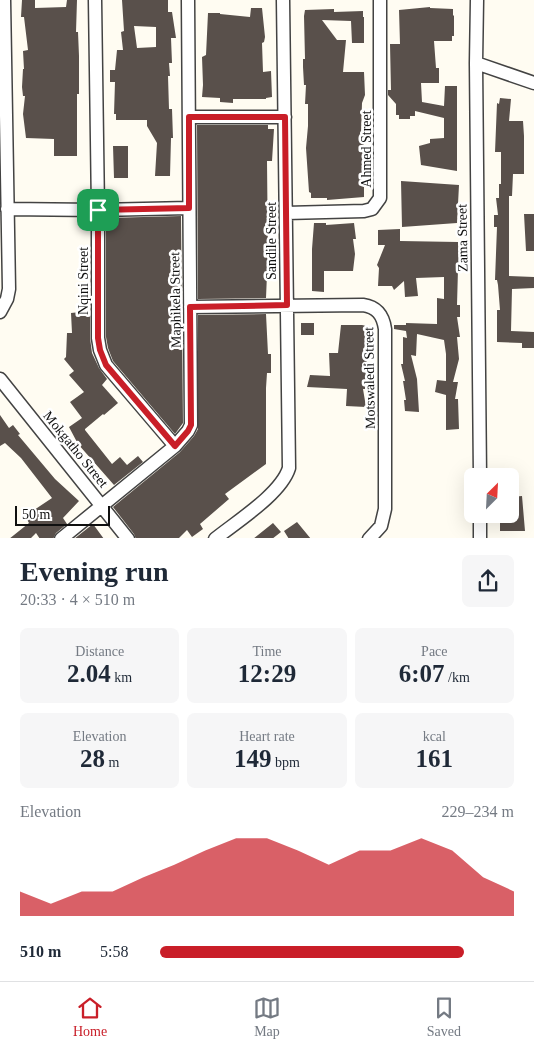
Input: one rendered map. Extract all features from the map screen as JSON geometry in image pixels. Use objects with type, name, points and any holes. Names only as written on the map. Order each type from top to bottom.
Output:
[{"type":"street","points":[[0,312],[7,299],[9,289],[4,0]]},
{"type":"street","name":"Nqini Street","points":[[95,0],[98,338],[100,350],[106,365],[175,446]]},
{"type":"street","name":"Maphikela Street","points":[[61,538],[175,446],[191,425],[188,0]]},
{"type":"street","name":"Sandile Street","points":[[215,538],[270,496],[286,477],[289,468],[283,0]]},
{"type":"street","points":[[380,0],[392,0]]},
{"type":"street","name":"Ahmed Street","points":[[286,213],[364,211],[372,209],[380,198],[382,189],[380,0]]},
{"type":"street","name":"Zama Street","points":[[477,0],[480,468]]},
{"type":"street","points":[[476,64],[534,83]]},
{"type":"street","points":[[189,117],[285,117]]},
{"type":"street","points":[[7,209],[189,208]]},
{"type":"street","name":"Motswaledi Street","points":[[190,307],[363,305],[370,306],[376,310],[384,320],[385,509],[381,526],[369,538]]},
{"type":"street","name":"Mokgatho Street","points":[[0,379],[128,538]]},
{"type":"street","points":[[480,523],[480,538]]},
{"type":"building","points":[[22,0],[35,0],[35,8],[66,7],[67,0],[77,0],[76,32],[78,32],[79,94],[77,94],[77,156],[54,156],[54,139],[26,138],[23,114],[25,96],[23,96],[22,87],[23,51],[28,50],[24,17],[21,17]]},
{"type":"building","points":[[122,0],[168,0],[168,12],[172,12],[176,38],[171,38],[172,63],[169,63],[170,76],[168,76],[169,109],[172,109],[173,138],[171,138],[170,176],[155,176],[157,143],[147,126],[147,120],[116,120],[116,114],[114,114],[115,82],[110,82],[110,70],[115,70],[117,50],[123,50],[121,32],[124,31]],"holes":[[[134,26],[156,27],[156,47],[137,48]]]},
{"type":"building","points":[[430,7],[453,9],[454,36],[452,36],[452,41],[434,41],[436,68],[439,68],[439,83],[421,83],[422,102],[444,106],[445,86],[457,86],[457,171],[421,165],[419,146],[430,143],[430,139],[444,138],[444,118],[415,111],[415,116],[410,116],[410,119],[399,119],[399,115],[396,115],[396,104],[388,95],[388,90],[391,90],[390,44],[400,44],[399,10]]},
{"type":"building","points":[[251,8],[262,8],[265,37],[262,43],[263,72],[271,71],[272,97],[266,99],[233,99],[233,103],[220,102],[220,98],[202,97],[202,57],[206,55],[208,13],[250,17]]},
{"type":"building","points":[[334,9],[334,12],[363,11],[364,17],[364,43],[352,43],[351,21],[322,20],[337,40],[346,40],[343,72],[364,72],[365,95],[362,103],[361,135],[363,135],[364,148],[362,186],[364,186],[364,197],[327,200],[327,198],[311,198],[311,193],[309,192],[306,148],[308,104],[305,104],[306,85],[304,85],[303,67],[303,59],[305,59],[304,16],[305,10]]},
{"type":"building","points":[[500,98],[511,99],[509,121],[523,121],[524,136],[524,174],[513,174],[512,196],[509,196],[509,276],[534,277],[534,288],[512,289],[511,331],[534,332],[534,348],[522,348],[522,343],[497,342],[497,310],[500,310],[498,285],[497,280],[495,280],[497,227],[494,227],[494,215],[498,215],[496,198],[499,198],[499,184],[501,184],[501,152],[495,152],[497,103],[499,104]]},
{"type":"building","points":[[197,125],[268,125],[268,129],[274,129],[272,161],[267,161],[269,270],[267,274],[266,298],[198,299]]},
{"type":"building","points":[[113,146],[128,146],[128,178],[114,178]]},
{"type":"building","points":[[401,181],[459,185],[457,223],[402,227]]},
{"type":"building","points":[[524,214],[534,214],[534,251],[526,251]]},
{"type":"building","points":[[181,216],[183,423],[175,434],[113,361],[108,348],[106,337],[106,218]]},
{"type":"building","points":[[314,223],[326,223],[326,225],[354,223],[356,239],[353,239],[355,254],[353,271],[324,271],[324,292],[312,291]]},
{"type":"building","points":[[400,229],[400,241],[458,242],[457,305],[460,305],[460,317],[457,317],[460,337],[457,337],[459,359],[453,382],[458,382],[455,399],[458,399],[459,429],[446,430],[446,395],[435,392],[437,380],[446,381],[444,340],[417,334],[416,356],[411,355],[417,379],[419,412],[405,411],[404,400],[406,400],[403,381],[405,381],[401,364],[403,364],[403,337],[407,338],[406,331],[394,329],[394,325],[406,325],[406,323],[437,324],[437,298],[444,299],[444,277],[416,278],[418,296],[405,297],[404,281],[394,290],[392,286],[378,286],[379,268],[377,265],[385,245],[378,245],[378,230]]},
{"type":"building","points":[[90,311],[92,353],[107,379],[102,385],[118,403],[85,430],[112,464],[120,457],[127,465],[138,456],[143,462],[114,485],[78,444],[69,427],[82,418],[70,402],[84,392],[69,375],[74,371],[64,359],[66,357],[67,333],[72,333],[71,313]]},
{"type":"building","points":[[266,314],[268,354],[271,354],[271,373],[267,373],[266,388],[266,464],[225,494],[229,499],[200,524],[203,529],[192,537],[187,530],[179,538],[136,538],[113,507],[180,452],[198,429],[198,315]]},
{"type":"building","points":[[301,323],[314,323],[314,335],[301,335]]},
{"type":"building","points":[[341,325],[371,327],[370,337],[368,337],[365,389],[363,389],[366,407],[346,406],[347,389],[307,387],[310,375],[330,376],[329,353],[338,353]]},
{"type":"building","points":[[0,415],[9,428],[13,425],[20,434],[18,435],[55,479],[79,501],[63,518],[67,524],[56,533],[54,538],[39,538],[36,533],[31,538],[10,538],[29,523],[25,516],[52,498],[21,458],[5,443],[0,446]]},
{"type":"building","points":[[519,496],[522,496],[525,531],[500,531],[500,523],[519,523]]},
{"type":"building","points":[[297,522],[310,538],[288,538],[284,531]]},
{"type":"building","points":[[273,523],[281,532],[273,538],[254,538]]},
{"type":"building","points":[[93,524],[103,538],[75,538]]},
{"type":"route","points":[[189,117],[285,117],[287,305],[190,307],[192,420],[188,431],[175,446],[106,365],[100,350],[98,338],[98,210],[189,208],[189,117]]}]
